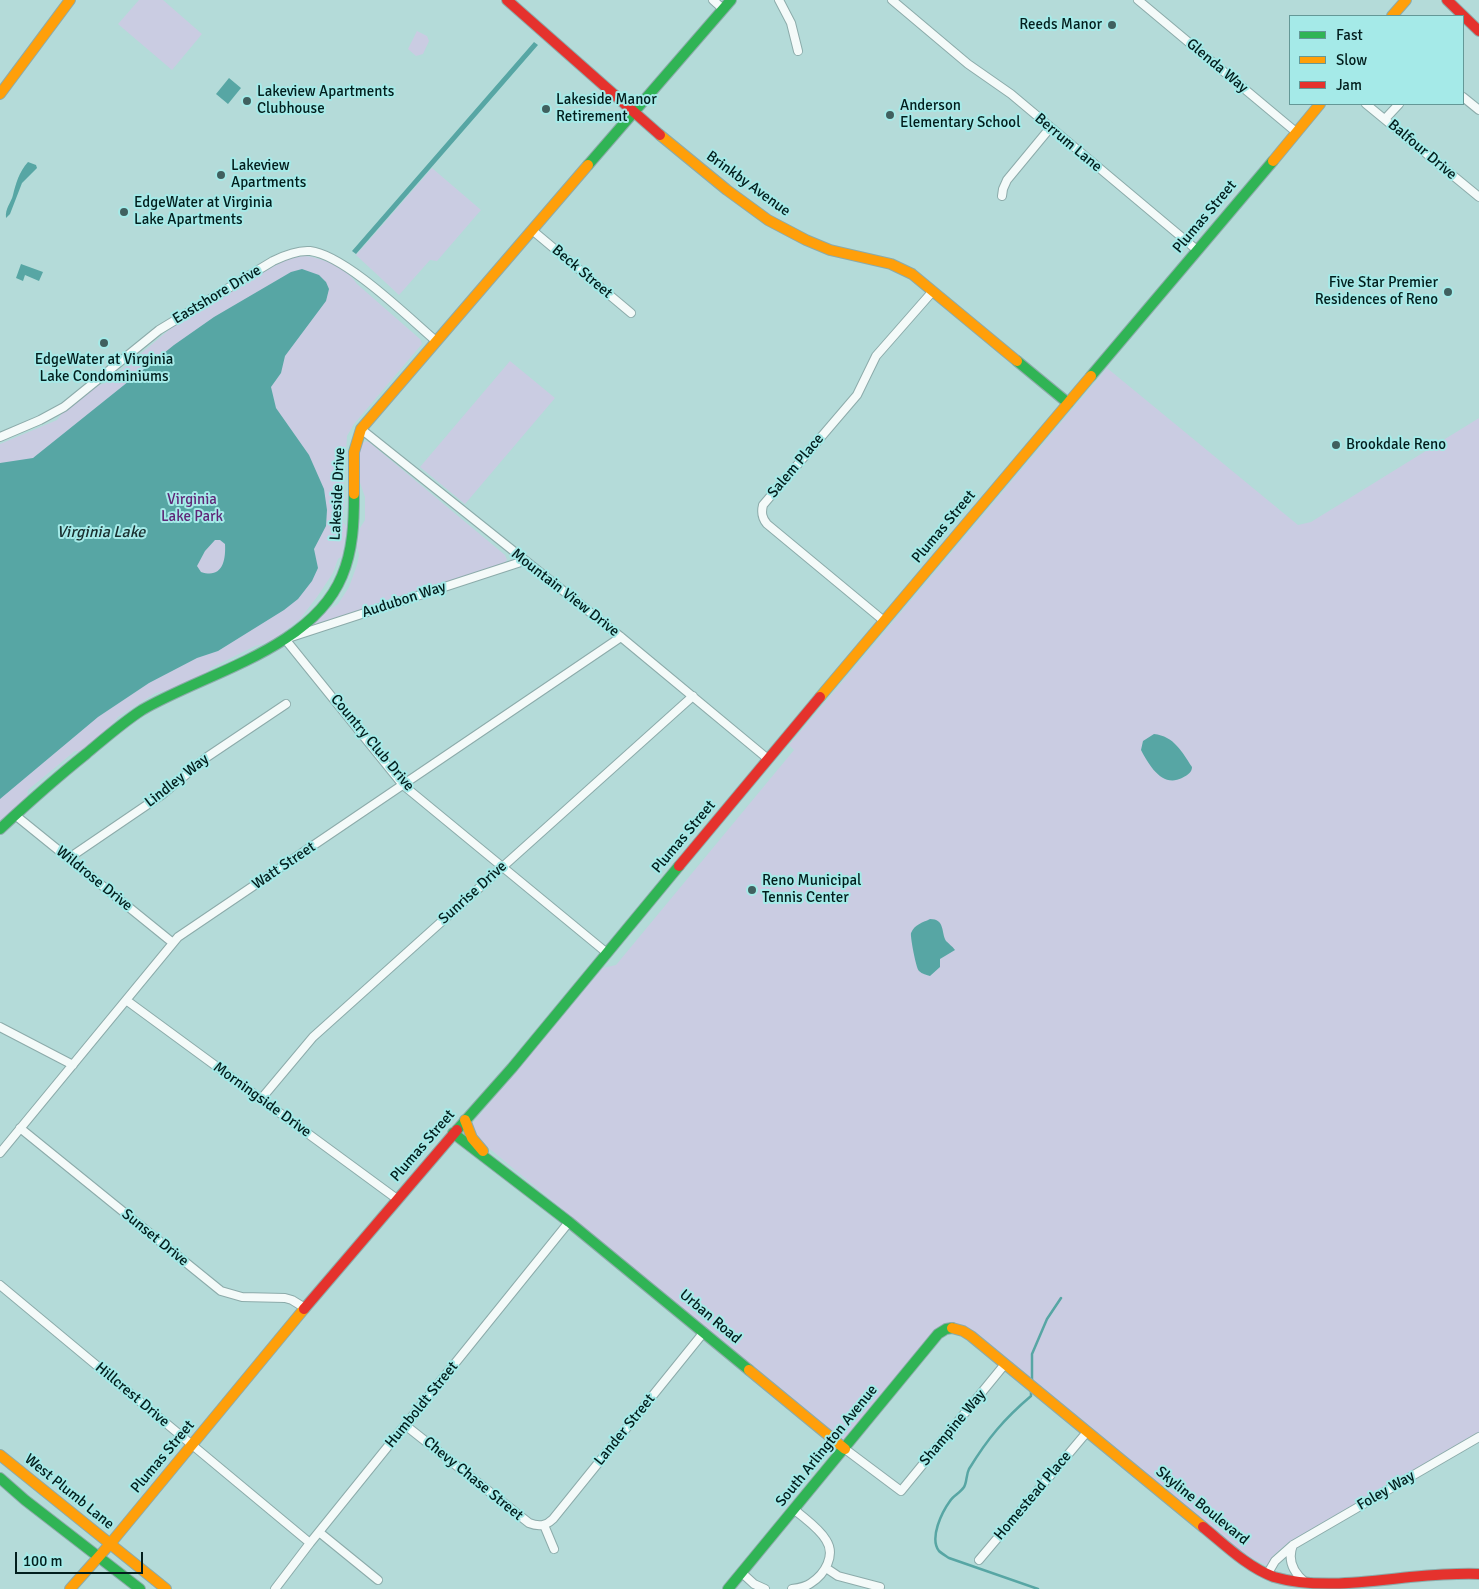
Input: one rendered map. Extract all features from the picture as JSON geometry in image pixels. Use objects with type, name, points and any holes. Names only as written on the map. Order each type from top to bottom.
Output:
[{"type":"street","points":[[0,94],[70,0]]},
{"type":"street","name":"Brinkby Avenue","points":[[507,0],[633,112],[727,190],[768,220],[830,250],[891,264],[912,274],[1068,403]]},
{"type":"street","points":[[713,0],[723,9]]},
{"type":"street","name":"Lakeside Drive","points":[[0,829],[103,740],[142,711],[285,639],[327,600],[346,565],[350,550],[354,520],[353,455],[356,438],[361,429],[731,0]]},
{"type":"street","points":[[779,0],[792,23],[798,51]]},
{"type":"street","name":"Berrum Lane","points":[[892,0],[968,64],[1011,94],[1197,250]]},
{"type":"street","name":"Glenda Way","points":[[1138,0],[1296,132]]},
{"type":"street","points":[[1393,15],[1406,0]]},
{"type":"street","points":[[1447,0],[1462,15]]},
{"type":"street","points":[[1464,16],[1479,31]]},
{"type":"street","points":[[1464,97],[1479,110]]},
{"type":"street","name":"Plumas Street","points":[[70,1589],[110,1544],[397,1199],[512,1068],[768,759],[1319,105]]},
{"type":"street","name":"Balfour Drive","points":[[1367,105],[1479,197]]},
{"type":"street","points":[[1385,119],[1399,105]]},
{"type":"street","points":[[1002,196],[1007,180],[1050,128]]},
{"type":"street","name":"Beck Street","points":[[532,230],[632,313]]},
{"type":"street","name":"Eastshore Drive","points":[[0,437],[64,408],[164,326],[273,261],[292,253],[315,252],[340,262],[436,341]]},
{"type":"street","name":"Salem Place","points":[[884,621],[768,524],[762,516],[762,510],[764,505],[857,395],[878,354],[933,291]]},
{"type":"street","name":"Mountain View Drive","points":[[361,429],[621,637],[768,759]]},
{"type":"street","name":"Audubon Way","points":[[285,639],[524,561]]},
{"type":"street","name":"Watt Street","points":[[0,1153],[178,937],[621,637]]},
{"type":"street","name":"Country Club Drive","points":[[285,639],[403,785],[607,953]]},
{"type":"street","name":"Sunrise Drive","points":[[261,1099],[313,1037],[693,696]]},
{"type":"street","name":"Lindley Way","points":[[69,858],[163,794],[207,758],[286,704]]},
{"type":"street","name":"Wildrose Drive","points":[[15,815],[173,943]]},
{"type":"street","name":"Morningside Drive","points":[[126,1000],[397,1199]]},
{"type":"street","points":[[0,1027],[73,1065]]},
{"type":"street","name":"Urban Road","points":[[465,1120],[475,1142],[500,1167]]},
{"type":"street","name":"Sunset Drive","points":[[20,1128],[221,1291],[242,1298],[285,1298],[305,1308]]},
{"type":"street","name":"Urban Road","points":[[453,1133],[490,1162],[500,1167],[569,1222],[844,1449],[901,1491]]},
{"type":"street","name":"Humboldt Street","points":[[275,1589],[569,1222]]},
{"type":"street","name":"Hillcrest Drive","points":[[0,1285],[310,1543]]},
{"type":"street","name":"Skyline Boulevard","points":[[952,1327],[965,1332],[1006,1364],[1236,1554],[1268,1574],[1288,1581],[1331,1588],[1434,1575],[1479,1574]]},
{"type":"street","name":"South Arlington Avenue","points":[[728,1589],[938,1334],[946,1328],[952,1327]]},
{"type":"street","name":"Lander Street","points":[[544,1525],[553,1519],[704,1332]]},
{"type":"street","name":"Shampine Way","points":[[901,1491],[1006,1364]]},
{"type":"street","name":"Chevy Chase Street","points":[[405,1425],[529,1524],[535,1526],[544,1525]]},
{"type":"street","name":"Homestead Place","points":[[979,1560],[1087,1432]]},
{"type":"street","name":"Foley Way","points":[[1268,1574],[1275,1561],[1293,1545],[1479,1437]]},
{"type":"street","name":"West Plumb Lane","points":[[0,1454],[166,1589]]},
{"type":"street","points":[[0,1478],[25,1500],[140,1589]]},
{"type":"street","points":[[792,1589],[812,1583],[826,1568],[830,1553],[826,1540],[794,1510]]},
{"type":"street","points":[[544,1525],[554,1549]]},
{"type":"street","points":[[319,1532],[378,1580]]},
{"type":"street","points":[[1293,1545],[1290,1561],[1301,1578],[1311,1586]]},
{"type":"street","points":[[826,1568],[838,1576],[880,1587]]},
{"type":"street","points":[[742,1573],[754,1584],[765,1589]]},
{"type":"green space","points":[[139,0],[163,0],[202,34],[172,70],[118,24]]},
{"type":"green space","points":[[417,31],[427,36],[429,41],[423,54],[416,56],[408,49]]},
{"type":"green space","points":[[432,168],[481,210],[437,261],[430,260],[399,295],[356,255]]},
{"type":"green space","name":"Virginia Lake","points":[[305,256],[327,262],[347,273],[420,339],[422,344],[354,424],[347,436],[346,454],[342,462],[345,499],[343,522],[347,528],[342,556],[338,559],[333,573],[300,619],[281,634],[269,642],[255,646],[211,668],[204,675],[171,690],[154,694],[118,717],[108,730],[81,751],[75,751],[28,790],[27,798],[5,818],[0,820],[0,444],[57,420],[63,412],[99,385],[106,383],[176,324],[281,262],[289,258]]},
{"type":"green space","points":[[510,361],[555,398],[465,504],[420,467]]},
{"type":"green space","points":[[1107,368],[1298,525],[1311,522],[1479,418],[1479,1432],[1289,1542],[1274,1555],[1267,1566],[1228,1542],[950,1324],[843,1442],[467,1130],[603,968],[616,965],[794,750],[789,745]]},
{"type":"green space","points":[[366,441],[505,555],[507,560],[504,564],[310,628],[308,626],[338,604],[349,587],[357,565],[359,555],[357,546],[360,528],[365,520],[365,497],[359,480],[358,457],[360,445]]},
{"type":"water","points":[[534,42],[538,45],[356,254],[352,251]]},
{"type":"water","points":[[229,78],[241,88],[228,104],[216,94]]},
{"type":"water","points":[[28,162],[36,165],[37,168],[22,183],[10,214],[6,218],[7,208],[18,178]]},
{"type":"water","points":[[21,264],[43,272],[39,281],[25,275],[23,281],[16,278]]},
{"type":"water","name":"Virginia Lake","points":[[302,269],[319,275],[326,282],[329,289],[326,301],[285,356],[281,373],[271,387],[276,408],[309,455],[324,489],[327,510],[326,526],[314,549],[318,568],[312,581],[298,599],[284,610],[218,651],[197,658],[149,683],[98,717],[0,799],[0,463],[33,458],[174,345],[214,317],[291,272]],"holes":[[[215,540],[220,540],[225,544],[225,557],[221,567],[214,573],[201,572],[197,566],[205,551]]]},
{"type":"water","points":[[1154,734],[1167,738],[1181,750],[1192,767],[1188,775],[1175,780],[1168,780],[1152,768],[1141,750],[1143,741]]},
{"type":"water","points":[[930,919],[938,921],[946,941],[955,950],[940,959],[940,967],[930,976],[918,969],[911,933],[917,926]]},
{"type":"waterway","points":[[1032,1381],[1032,1354],[1047,1319],[1061,1298]]},
{"type":"waterway","points":[[1031,1389],[1031,1396],[997,1430],[976,1458],[968,1471],[964,1487],[951,1499],[944,1512],[938,1525],[935,1539],[939,1551],[949,1558],[1038,1589]]},
{"type":"traffic: fast","points":[[588,165],[731,0]]},
{"type":"traffic: fast","points":[[1091,376],[1273,161]]},
{"type":"traffic: fast","points":[[1017,361],[1068,403]]},
{"type":"traffic: fast","points":[[0,829],[64,772],[142,710],[254,656],[282,641],[307,623],[327,601],[346,566],[352,536],[354,494]]},
{"type":"traffic: fast","points":[[457,1130],[512,1068],[679,866]]},
{"type":"traffic: fast","points":[[453,1133],[569,1222],[749,1370]]},
{"type":"traffic: fast","points":[[728,1589],[938,1334],[952,1328]]},
{"type":"traffic: fast","points":[[0,1478],[25,1500],[140,1589]]},
{"type":"traffic: slow","points":[[0,94],[70,0]]},
{"type":"traffic: slow","points":[[1393,15],[1406,0]]},
{"type":"traffic: slow","points":[[1273,161],[1319,105]]},
{"type":"traffic: slow","points":[[660,135],[727,190],[768,220],[830,250],[891,264],[912,274],[1017,361]]},
{"type":"traffic: slow","points":[[354,494],[354,452],[361,429],[588,165]]},
{"type":"traffic: slow","points":[[820,697],[1091,376]]},
{"type":"traffic: slow","points":[[465,1120],[472,1138],[483,1151]]},
{"type":"traffic: slow","points":[[70,1589],[110,1544],[304,1309]]},
{"type":"traffic: slow","points":[[952,1328],[963,1331],[971,1336],[1203,1527]]},
{"type":"traffic: slow","points":[[749,1370],[845,1449]]},
{"type":"traffic: slow","points":[[0,1455],[166,1589]]},
{"type":"traffic: jam","points":[[507,0],[660,135]]},
{"type":"traffic: jam","points":[[1447,0],[1462,15]]},
{"type":"traffic: jam","points":[[1464,16],[1479,31]]},
{"type":"traffic: jam","points":[[679,866],[820,697]]},
{"type":"traffic: jam","points":[[304,1309],[457,1130]]},
{"type":"traffic: jam","points":[[1203,1527],[1236,1555],[1254,1567],[1274,1577],[1290,1581],[1324,1584],[1436,1575],[1479,1574]]},
{"type":"place","name":"Reeds Manor","points":[[1112,25]]},
{"type":"place","name":"Lakeview Apartments Clubhouse","points":[[247,101]]},
{"type":"place","name":"Lakeside Manor Retirement","points":[[546,109]]},
{"type":"place","name":"Anderson Elementary School","points":[[890,115]]},
{"type":"place","name":"Lakeview Apartments","points":[[221,175]]},
{"type":"place","name":"EdgeWater at Virginia Lake Apartments","points":[[124,212]]},
{"type":"place","name":"Five Star Premier Residences of Reno","points":[[1448,292]]},
{"type":"place","name":"EdgeWater at Virginia Lake Condominiums","points":[[104,343]]},
{"type":"place","name":"Brookdale Reno","points":[[1336,445]]},
{"type":"place","name":"Reno Municipal Tennis Center","points":[[752,890]]},
{"type":"park label","name":"Virginia Lake Park","points":[[192,508]]}]
